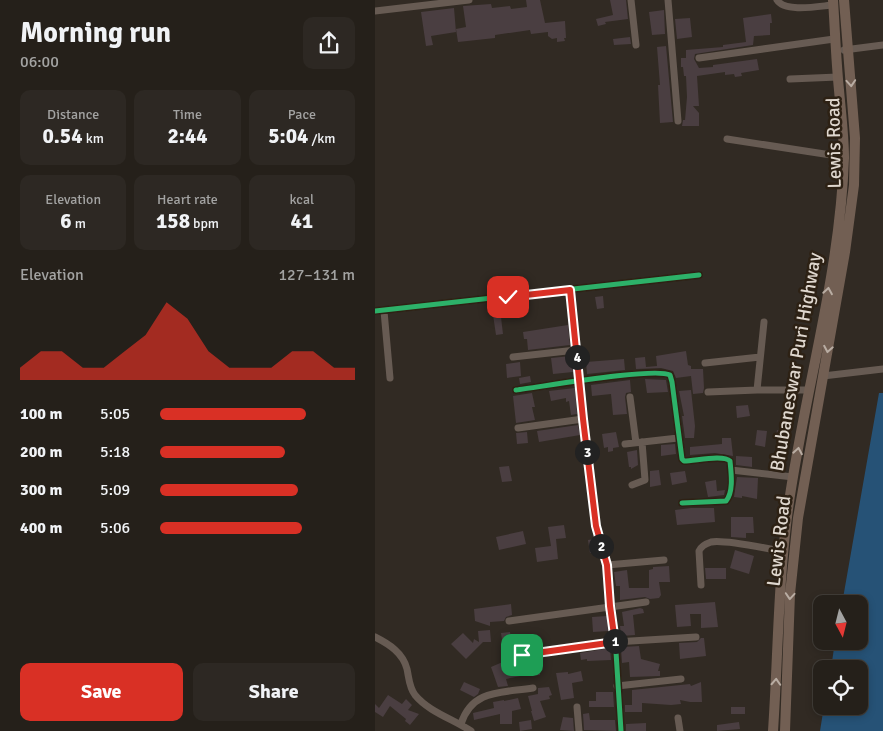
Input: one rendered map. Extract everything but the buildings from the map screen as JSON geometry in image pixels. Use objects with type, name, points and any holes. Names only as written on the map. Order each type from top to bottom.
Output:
[{"type":"highway","name":"Lewis Road","points":[[785,731],[793,557],[845,252],[854,185],[855,138],[844,0]]},
{"type":"highway","name":"Bhubaneswar Puri Highway","points":[[773,731],[783,552],[793,477],[837,235],[844,157],[834,39],[833,2]]},
{"type":"street","points":[[375,11],[469,0]]},
{"type":"street","points":[[631,0],[636,45]]},
{"type":"street","points":[[668,0],[678,121]]},
{"type":"street","points":[[777,0],[779,4],[789,7],[833,2]]},
{"type":"street","points":[[699,58],[834,39]]},
{"type":"street","points":[[835,50],[883,45]]},
{"type":"street","points":[[790,79],[838,77]]},
{"type":"street","points":[[727,140],[844,157]]},
{"type":"street","points":[[375,311],[699,275]]},
{"type":"street","points":[[570,290],[596,526],[607,565],[615,642],[621,731]]},
{"type":"street","points":[[384,311],[390,378]]},
{"type":"street","points":[[757,390],[765,322]]},
{"type":"street","points":[[513,357],[576,350]]},
{"type":"street","points":[[705,363],[760,357]]},
{"type":"street","points":[[823,376],[883,369]]},
{"type":"street","points":[[516,390],[653,373],[667,374],[672,382],[678,438],[681,456],[684,461],[725,458],[730,461],[730,494],[726,502],[682,503]]},
{"type":"street","points":[[708,392],[809,390]]},
{"type":"street","points":[[630,397],[645,480],[632,484]]},
{"type":"street","points":[[518,428],[583,419]]},
{"type":"street","points":[[625,444],[678,438]]},
{"type":"street","points":[[731,470],[793,477]]},
{"type":"street","points":[[701,585],[699,551],[704,544],[716,542],[783,552]]},
{"type":"street","points":[[607,565],[665,560]]},
{"type":"street","points":[[509,621],[646,602]]},
{"type":"street","points":[[522,655],[615,642],[696,636]]},
{"type":"street","points":[[375,637],[390,645],[399,653],[406,667],[411,688],[421,701],[466,728],[468,708],[480,698],[533,688]]},
{"type":"street","points":[[617,686],[681,679]]},
{"type":"street","points":[[577,707],[579,731]]},
{"type":"street","points":[[679,718],[679,731]]},
{"type":"water","points":[[879,393],[883,393],[883,731],[820,731],[823,715],[868,715],[868,660],[832,660],[834,650],[868,650],[868,595],[844,595]]},
{"type":"cycle path","points":[[375,311],[699,275]]},
{"type":"cycle path","points":[[570,290],[596,526],[607,565],[616,652],[621,731]]},
{"type":"cycle path","points":[[516,390],[621,375],[660,373],[670,375],[682,459],[684,461],[721,458],[730,461],[731,487],[726,501],[682,503]]},
{"type":"route","points":[[508,297],[570,290],[596,526],[607,565],[615,642],[522,655]]}]
